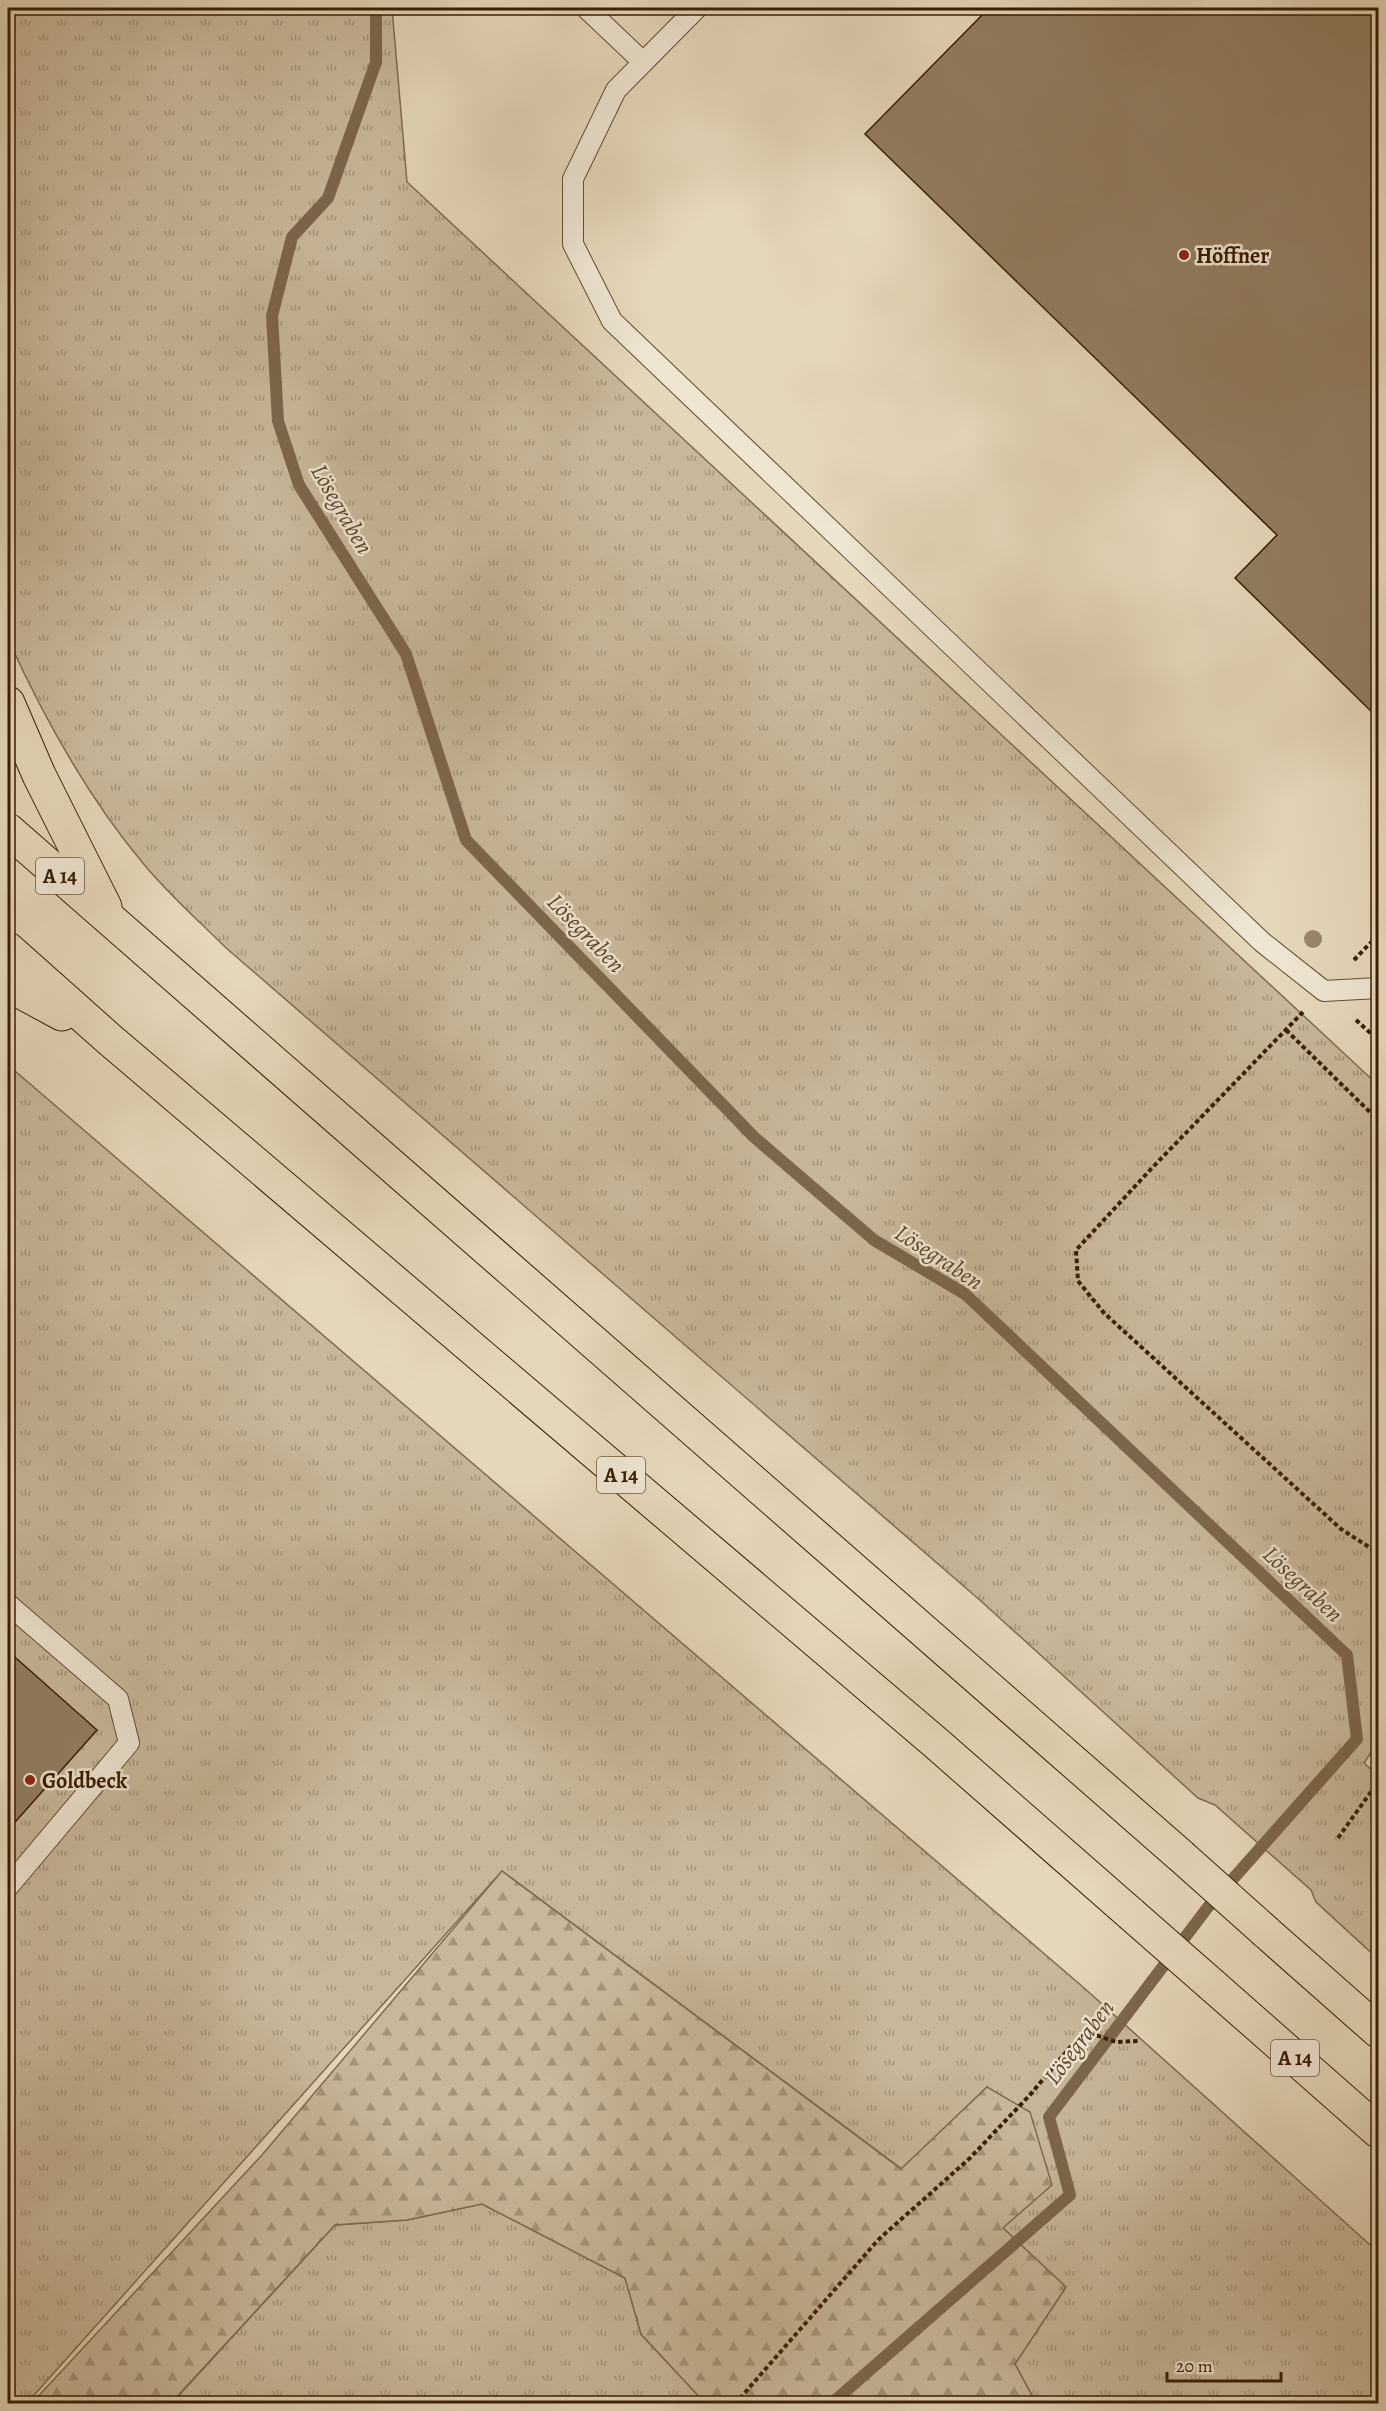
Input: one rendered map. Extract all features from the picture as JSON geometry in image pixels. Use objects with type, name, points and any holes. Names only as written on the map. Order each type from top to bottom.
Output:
[{"type":"highway","points":[[8,703],[39,775],[113,922]]},
{"type":"highway","name":"A 14","points":[[8,830],[1378,2031]]},
{"type":"highway","name":"A 14","points":[[8,949],[109,1039],[936,1743],[1378,2131]]},
{"type":"highway","points":[[8,985],[109,1039]]},
{"type":"lane","points":[[586,8],[644,62]]},
{"type":"lane","points":[[697,8],[616,90],[573,178],[573,244],[612,321],[1262,942],[1324,991],[1378,988]]},
{"type":"lane","points":[[8,1604],[118,1699],[129,1743],[8,1887]]},
{"type":"path","points":[[1324,991],[1151,1169],[1076,1250],[1078,1281],[1104,1313],[1121,1329],[1341,1529],[1372,1549],[1378,1569]]},
{"type":"path","points":[[1286,1030],[1378,1120]]},
{"type":"path","points":[[1367,1030],[1378,1041]]},
{"type":"path","points":[[1372,1549],[1378,1544]]},
{"type":"path","points":[[1338,1838],[1378,1782]]},
{"type":"path","points":[[735,2403],[878,2240],[970,2158],[1029,2096],[1084,2031],[1116,2042],[1138,2041]]},
{"type":"green space","points":[[15,8],[392,8],[407,182],[1378,1085],[1378,1742],[1364,1763],[1378,1776],[1378,1959],[1316,1902],[1311,1890],[1215,1805],[1198,1798],[982,1602],[225,947],[152,873],[102,810],[51,727],[8,639],[8,40]]},
{"type":"green space","points":[[8,1065],[1083,1987],[1378,2252],[1378,2403],[1036,2403],[1015,2364],[1066,2287],[1003,2228],[987,2087],[902,2169],[502,1871],[27,2403],[8,2403]]},
{"type":"green space","points":[[502,1871],[901,2169],[987,2087],[1030,2112],[1052,2185],[1003,2228],[1066,2287],[1015,2364],[1036,2403],[705,2403],[641,2334],[625,2278],[482,2204],[407,2220],[335,2225],[171,2403],[32,2403],[262,2155]]},
{"type":"green space","points":[[482,2204],[625,2278],[641,2334],[705,2403],[171,2404],[335,2225],[407,2220]]},
{"type":"building","name":"Höffner","points":[[985,8],[1378,8],[1378,718],[1235,578],[1277,535],[865,134],[987,10]]},
{"type":"building","name":"Goldbeck","points":[[8,1651],[97,1730],[8,1830]]},
{"type":"waterway","name":"Lösegraben","points":[[376,8],[376,62],[328,198],[292,237],[272,316],[278,421],[299,485],[406,654],[466,840],[754,1137],[874,1240],[965,1294],[1347,1655],[1357,1739],[1208,1907],[1049,2117],[1070,2195],[831,2404]]},
{"type":"place","name":"Höffner","points":[[1184,255]]},
{"type":"place","name":"Goldbeck","points":[[30,1780]]}]
